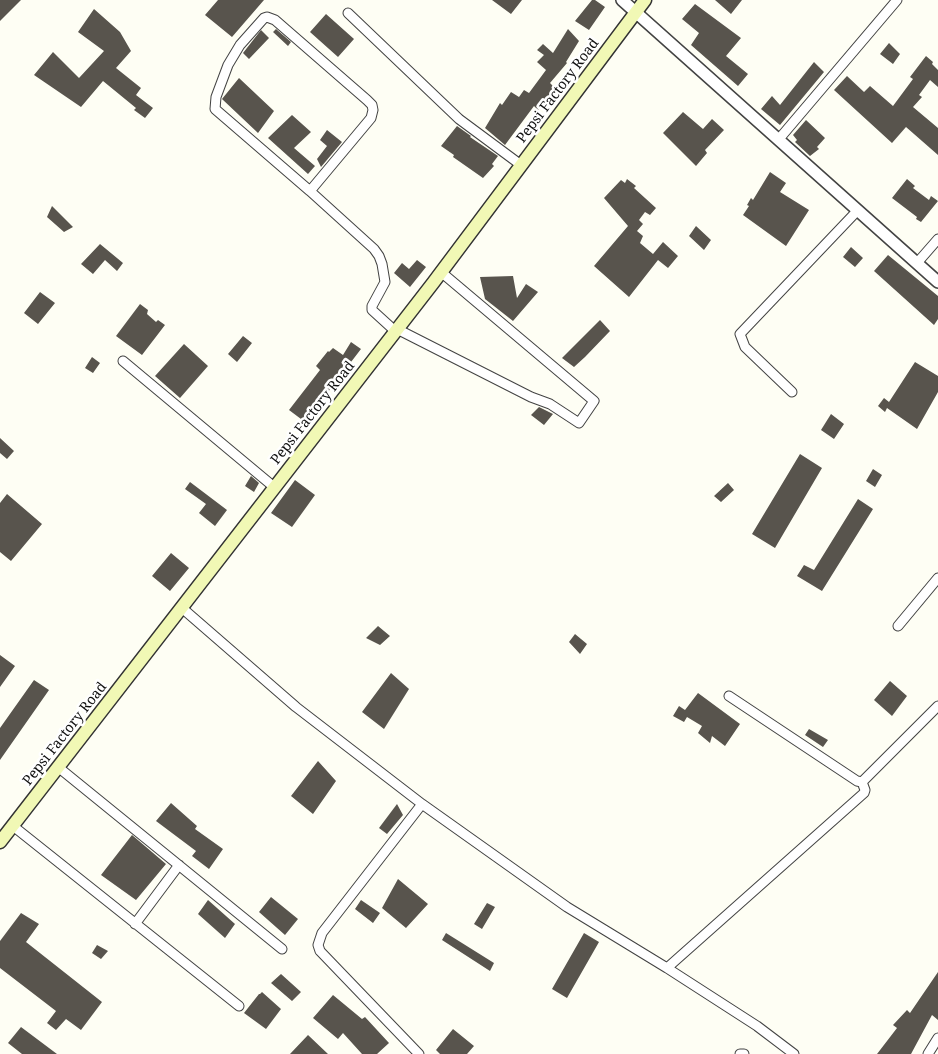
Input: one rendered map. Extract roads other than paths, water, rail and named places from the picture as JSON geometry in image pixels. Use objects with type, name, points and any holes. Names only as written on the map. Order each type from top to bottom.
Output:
[{"type":"main road","name":"Pepsi Factory Road","points":[[0,842],[441,272],[645,0]]},
{"type":"street","points":[[622,0],[938,282]]},
{"type":"street","points":[[779,139],[897,0]]},
{"type":"street","points":[[348,13],[459,119],[521,165]]},
{"type":"street","points":[[310,191],[371,118],[372,105],[275,20],[267,17],[240,45],[233,56],[224,75],[214,106],[218,112],[310,191],[379,256],[385,282],[372,306],[372,310],[396,330],[531,397],[550,404],[579,424],[594,401],[441,272]]},
{"type":"street","points":[[792,392],[745,347],[740,334],[858,210]]},
{"type":"street","points":[[917,263],[938,239]]},
{"type":"street","points":[[124,361],[274,488]]},
{"type":"street","points":[[898,626],[938,578]]},
{"type":"street","points":[[182,608],[296,707],[422,804],[567,907],[757,1026],[794,1054]]},
{"type":"street","points":[[729,696],[857,781],[862,782]]},
{"type":"street","points":[[862,782],[938,706]]},
{"type":"street","points":[[58,767],[282,949]]},
{"type":"street","points":[[667,968],[864,793],[865,790],[862,782]]},
{"type":"street","points":[[416,1053],[320,951],[318,945],[322,933],[422,804]]},
{"type":"street","points":[[13,826],[239,1006]]},
{"type":"street","points":[[136,924],[179,865]]},
{"type":"street","points":[[928,1054],[938,1038]]}]
